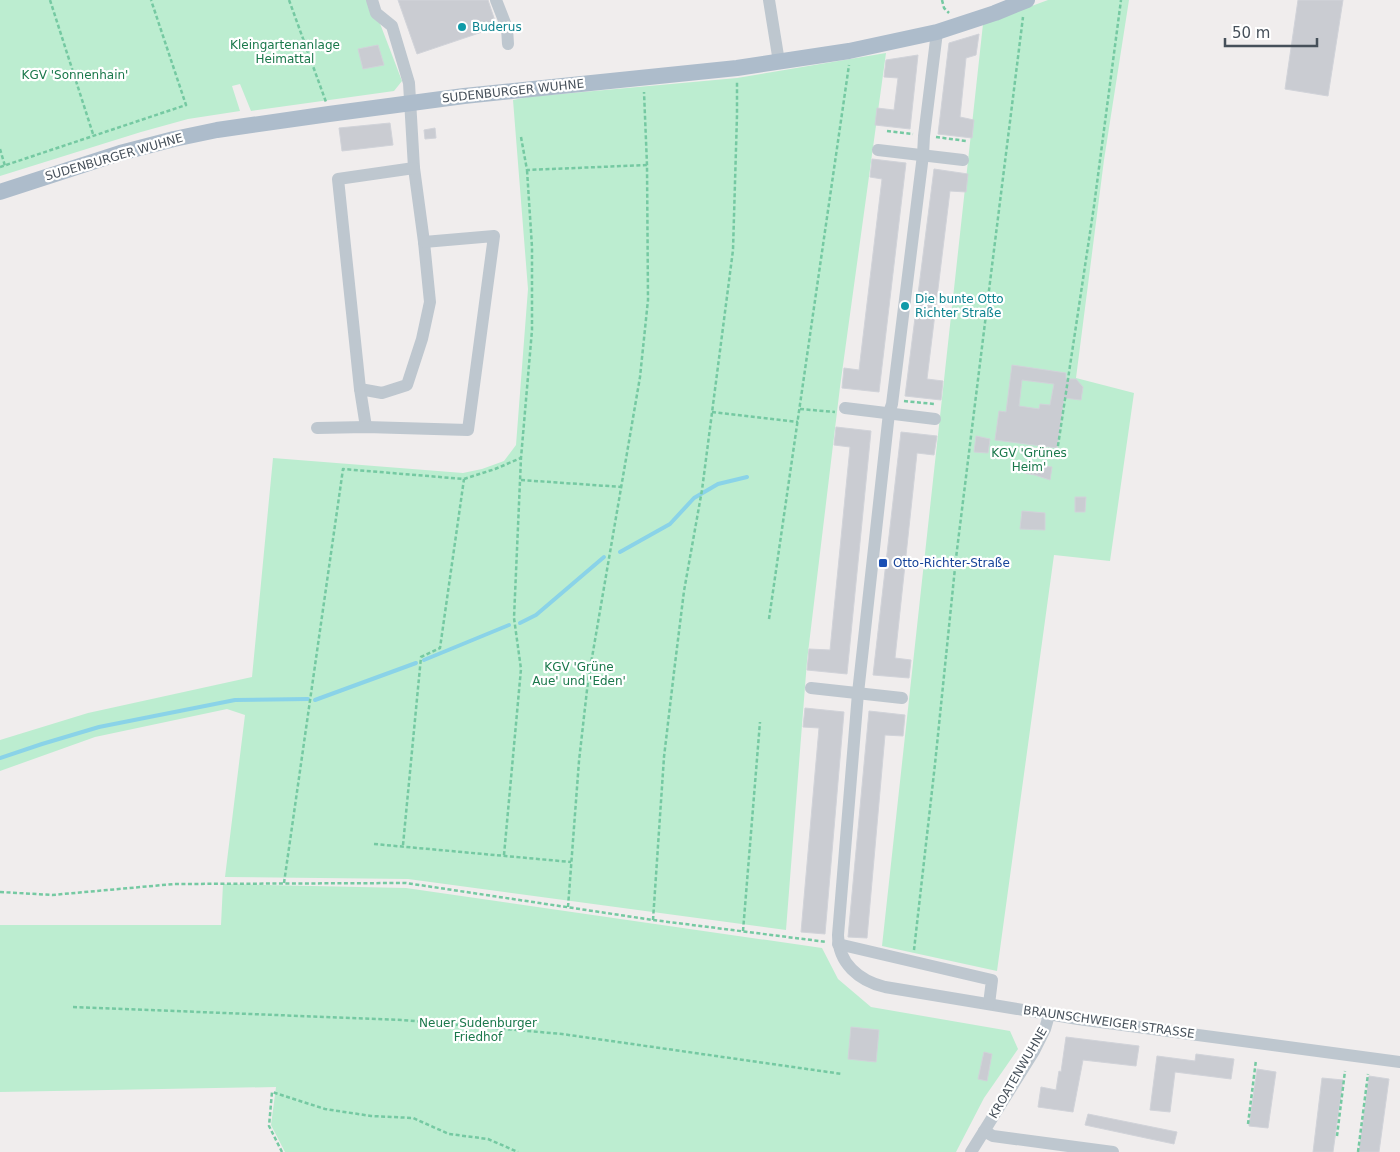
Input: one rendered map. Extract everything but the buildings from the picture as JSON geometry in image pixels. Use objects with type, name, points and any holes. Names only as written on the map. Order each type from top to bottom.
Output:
[{"type":"main road","name":"SUDENBURGER WUHNE","points":[[0,192],[120,153],[191,135],[410,102],[779,62],[857,49],[937,32],[996,13],[1027,0]]},
{"type":"street","points":[[360,389],[382,392],[407,384],[422,339],[430,302],[414,168],[409,83],[392,26],[376,12],[372,0]]},
{"type":"street","points":[[496,0],[506,28],[508,44]]},
{"type":"street","points":[[769,0],[779,62]]},
{"type":"street","points":[[937,32],[924,136],[924,155],[889,413],[858,693],[838,924],[838,944],[992,980],[989,1004]]},
{"type":"street","points":[[878,150],[963,160]]},
{"type":"street","points":[[366,427],[360,389],[338,180],[414,168]]},
{"type":"street","points":[[317,428],[366,427],[468,430],[494,236],[424,242]]},
{"type":"street","points":[[841,410],[889,413],[935,419]]},
{"type":"street","points":[[811,688],[902,698]]},
{"type":"street","name":"BRAUNSCHWEIGER STRASSE","points":[[838,944],[843,957],[858,976],[873,984],[891,988],[1049,1015],[1400,1062]]},
{"type":"street","name":"KROATENWUHNE","points":[[972,1152],[1034,1051],[1045,1029],[1049,1015]]},
{"type":"street","name":"KROATENWUHNE","points":[[984,1131],[993,1136],[1113,1152]]},
{"type":"path","points":[[50,0],[94,135]]},
{"type":"path","points":[[0,168],[186,105],[151,0]]},
{"type":"path","points":[[289,0],[326,100]]},
{"type":"path","points":[[942,0],[944,8],[954,18]]},
{"type":"path","points":[[1056,459],[1122,0]]},
{"type":"path","points":[[913,953],[956,558],[1023,18]]},
{"type":"path","points":[[769,619],[850,59]]},
{"type":"path","points":[[653,920],[664,757],[674,672],[684,591],[702,490],[733,250],[737,78]]},
{"type":"path","points":[[568,907],[578,761],[588,680],[640,377],[648,300],[647,165],[644,86]]},
{"type":"path","points":[[504,855],[521,669],[514,618],[522,458],[532,330],[532,247],[527,170],[522,137]]},
{"type":"path","points":[[0,149],[6,166]]},
{"type":"path","points":[[527,170],[647,165]]},
{"type":"path","points":[[893,393],[903,393],[902,400],[934,404]]},
{"type":"path","points":[[800,409],[841,410]]},
{"type":"path","points":[[712,412],[798,422]]},
{"type":"path","points":[[284,883],[343,469],[464,479],[522,458]]},
{"type":"path","points":[[404,845],[421,657],[440,648],[464,479]]},
{"type":"path","points":[[521,480],[622,488]]},
{"type":"path","points":[[743,931],[760,722]]},
{"type":"path","points":[[374,844],[404,845],[571,862]]},
{"type":"path","points":[[0,892],[52,895],[174,884],[406,883],[653,920],[838,944]]},
{"type":"path","points":[[73,1007],[420,1022],[562,1034],[842,1074]]},
{"type":"path","points":[[1248,1124],[1256,1060]]},
{"type":"path","points":[[1337,1136],[1345,1072]]},
{"type":"path","points":[[1358,1152],[1368,1074]]},
{"type":"path","points":[[282,1152],[269,1126],[272,1092],[325,1109],[371,1116],[413,1118],[449,1134],[488,1139],[518,1152]]},
{"type":"green space","name":"KGV 'Sonnenhain'","points":[[0,0],[371,0],[402,81],[394,91],[251,111],[240,84],[232,86],[240,111],[188,119],[0,176]]},
{"type":"green space","name":"KGV 'Grünes Heim'","points":[[1048,0],[1129,0],[1104,160],[1076,378],[1134,393],[1110,561],[1054,555],[997,971],[882,946],[983,24]]},
{"type":"green space","name":"KGV 'Grüne Aue' und 'Eden'","points":[[886,53],[840,387],[807,661],[786,930],[408,879],[225,877],[245,715],[227,709],[95,737],[0,771],[0,740],[88,713],[252,677],[273,458],[463,473],[504,461],[516,445],[528,289],[513,100],[528,97],[737,78]]},
{"type":"green space","name":"Neuer Sudenburger Friedhof","points":[[223,884],[406,888],[822,948],[838,979],[871,1007],[1010,1031],[1018,1049],[984,1098],[956,1152],[285,1152],[271,1125],[276,1087],[0,1092],[0,925],[221,925]]},
{"type":"waterway","points":[[620,552],[670,524],[694,498],[718,484],[747,477]]},
{"type":"waterway","points":[[520,623],[536,615],[604,557]]},
{"type":"waterway","points":[[424,660],[509,625]]},
{"type":"waterway","points":[[315,700],[416,663]]},
{"type":"waterway","points":[[0,758],[99,727],[235,700],[308,699]]},
{"type":"place","name":"Buderus","points":[[462,27]]},
{"type":"place","name":"Die bunte Otto Richter Straße","points":[[905,306]]},
{"type":"place","name":"Otto-Richter-Straße","points":[[883,563]]},
{"type":"park label","name":"Kleingartenanlage Heimattal","points":[[285,52]]}]
